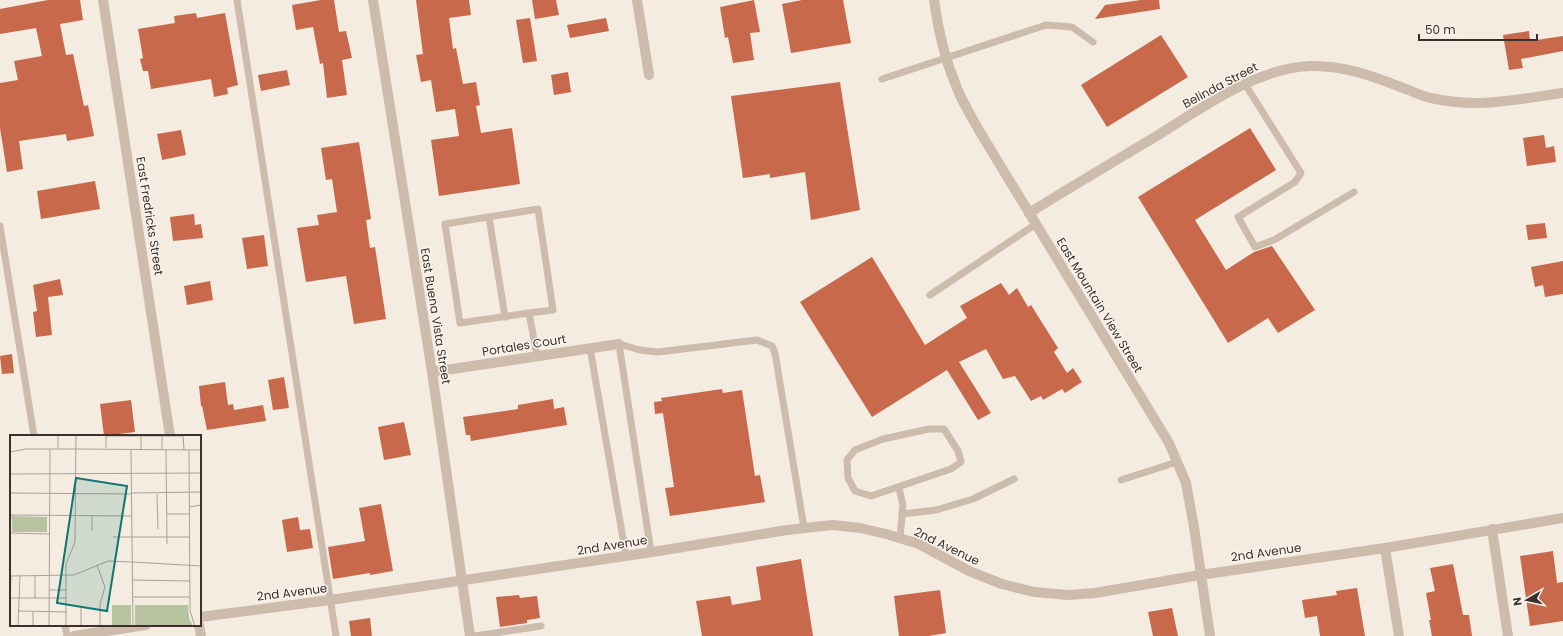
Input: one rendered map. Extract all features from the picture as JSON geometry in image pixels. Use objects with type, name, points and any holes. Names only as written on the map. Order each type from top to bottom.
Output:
[{"type":"street","name":"East Fredricks Street","points":[[103,0],[170,435]]},
{"type":"street","name":"East Buena Vista Street","points":[[373,0],[432,372],[470,636]]},
{"type":"street","points":[[637,0],[649,75]]},
{"type":"street","name":"East Mountain View Street","points":[[934,0],[939,36],[955,85],[980,132],[1169,443],[1186,483],[1210,636]]},
{"type":"street","name":"Belinda Street","points":[[1029,213],[1212,102],[1273,72],[1310,66],[1338,67],[1361,72],[1430,98],[1464,104],[1493,103],[1563,93]]},
{"type":"street","name":"Portales Court","points":[[432,372],[619,344]]},
{"type":"street","name":"2nd Avenue","points":[[201,617],[462,581],[804,528],[833,525],[873,531],[919,544],[969,571],[1002,584],[1034,592],[1068,595],[1095,593],[1200,575],[1385,548],[1563,518]]},
{"type":"street","points":[[1492,529],[1508,636]]},
{"type":"street","points":[[1385,548],[1399,636]]},
{"type":"street","points":[[74,636],[139,626]]},
{"type":"street","points":[[199,626],[201,636]]},
{"type":"lane","points":[[237,0],[336,636]]},
{"type":"lane","points":[[882,79],[1046,25],[1072,28],[1093,42]]},
{"type":"lane","points":[[1246,84],[1301,173],[1296,182],[1238,217],[1255,247],[1274,240],[1354,192]]},
{"type":"lane","points":[[538,209],[553,310],[529,313],[460,323],[445,224],[538,209]]},
{"type":"lane","points":[[489,217],[505,317]]},
{"type":"lane","points":[[930,296],[1036,224]]},
{"type":"lane","points":[[0,226],[34,435]]},
{"type":"lane","points":[[529,313],[537,356]]},
{"type":"lane","points":[[651,552],[619,344],[640,350],[658,352],[757,340],[772,346],[775,353],[804,528]]},
{"type":"lane","points":[[590,348],[626,556]]},
{"type":"lane","points":[[929,429],[944,429],[958,451],[960,462],[951,469],[899,488],[871,496],[856,491],[848,478],[847,460],[854,450],[883,439],[929,429]]},
{"type":"lane","points":[[1121,480],[1177,462]]},
{"type":"lane","points":[[902,514],[936,510],[973,499],[1014,479]]},
{"type":"lane","points":[[899,488],[902,505],[900,538]]},
{"type":"lane","points":[[65,626],[67,636]]},
{"type":"lane","points":[[475,636],[541,626]]},
{"type":"building","points":[[48,0],[80,0],[83,20],[60,24],[66,55],[73,54],[84,106],[88,105],[94,136],[67,141],[66,134],[19,141],[23,169],[7,172],[0,128],[0,83],[18,80],[14,61],[42,56],[36,28],[0,34],[0,9]]},
{"type":"building","points":[[321,0],[334,0],[339,32],[346,31],[352,58],[342,60],[347,95],[327,98],[323,63],[320,64],[313,27],[296,30],[292,5]]},
{"type":"building","points":[[416,0],[469,0],[471,15],[449,18],[453,49],[456,48],[463,84],[476,82],[480,105],[476,106],[481,133],[512,128],[520,184],[439,196],[431,140],[459,136],[455,109],[436,112],[431,80],[421,82],[416,55],[423,54]]},
{"type":"building","points":[[532,0],[556,0],[559,15],[535,19]]},
{"type":"building","points":[[754,0],[760,32],[750,33],[754,60],[733,63],[728,37],[725,38],[720,7]]},
{"type":"building","points":[[802,0],[843,0],[851,43],[791,53],[782,4]]},
{"type":"building","points":[[1141,0],[1159,0],[1160,9],[1095,19],[1105,5]]},
{"type":"building","points":[[196,13],[197,18],[225,13],[238,85],[227,88],[228,94],[214,97],[211,79],[151,89],[148,71],[143,71],[140,59],[143,58],[138,29],[175,23],[174,16]]},
{"type":"building","points":[[530,18],[537,61],[523,63],[516,20]]},
{"type":"building","points":[[606,18],[609,31],[570,38],[567,25]]},
{"type":"building","points":[[1529,31],[1530,41],[1563,36],[1563,51],[1521,59],[1523,68],[1509,70],[1503,35]]},
{"type":"building","points":[[1161,35],[1188,77],[1107,127],[1081,85]]},
{"type":"building","points":[[287,70],[290,85],[261,91],[258,75]]},
{"type":"building","points":[[568,72],[571,92],[554,95],[551,75]]},
{"type":"building","points":[[840,82],[860,210],[811,220],[805,172],[770,178],[770,174],[743,178],[731,96]]},
{"type":"building","points":[[1250,128],[1276,170],[1195,220],[1226,270],[1254,252],[1272,246],[1315,310],[1278,333],[1268,318],[1228,343],[1138,197]]},
{"type":"building","points":[[181,130],[186,155],[162,160],[157,134]]},
{"type":"building","points":[[1544,135],[1546,148],[1554,146],[1556,162],[1527,166],[1523,138]]},
{"type":"building","points":[[359,142],[371,219],[366,220],[370,248],[375,247],[386,319],[354,324],[346,276],[306,282],[297,228],[319,225],[317,215],[337,212],[332,179],[326,180],[321,148]]},
{"type":"building","points":[[95,181],[100,209],[41,219],[37,191]]},
{"type":"building","points":[[194,214],[195,225],[201,224],[203,238],[173,241],[170,217]]},
{"type":"building","points":[[1545,223],[1547,238],[1528,240],[1526,225]]},
{"type":"building","points":[[264,235],[268,266],[247,269],[242,238]]},
{"type":"building","points":[[872,257],[925,345],[967,318],[960,306],[1001,283],[1009,295],[1017,288],[1028,307],[1031,305],[1058,348],[1054,352],[1067,373],[1073,368],[1082,382],[1065,393],[1062,389],[1043,400],[1041,396],[1031,401],[1015,376],[1003,379],[986,349],[959,362],[991,413],[978,420],[947,370],[872,417],[800,302]]},
{"type":"building","points":[[1563,261],[1563,294],[1545,297],[1543,285],[1535,287],[1531,267]]},
{"type":"building","points":[[60,279],[63,295],[48,297],[52,335],[36,337],[33,312],[37,311],[33,285]]},
{"type":"building","points":[[210,281],[213,300],[187,305],[184,286]]},
{"type":"building","points":[[12,354],[14,373],[2,374],[0,356]]},
{"type":"building","points":[[284,377],[289,408],[273,410],[268,380]]},
{"type":"building","points":[[225,382],[228,405],[233,404],[234,410],[263,405],[266,421],[207,430],[201,406],[199,386]]},
{"type":"building","points":[[722,389],[723,393],[742,390],[755,476],[760,475],[765,502],[670,516],[665,488],[674,487],[663,413],[655,414],[654,402],[662,401],[661,398]]},
{"type":"building","points":[[553,399],[554,409],[564,407],[567,425],[471,441],[470,435],[466,435],[463,417],[518,409],[518,405]]},
{"type":"building","points":[[131,400],[135,432],[104,435],[100,404]]},
{"type":"building","points":[[404,422],[411,455],[384,460],[378,427]]},
{"type":"building","points":[[381,504],[393,571],[333,579],[328,547],[365,541],[359,508]]},
{"type":"building","points":[[298,517],[300,530],[310,529],[313,548],[287,552],[282,520]]},
{"type":"building","points":[[1553,551],[1557,583],[1563,582],[1563,621],[1530,626],[1520,556]]},
{"type":"building","points":[[801,559],[813,636],[702,636],[696,601],[730,596],[732,605],[761,600],[756,567]]},
{"type":"building","points":[[1453,564],[1463,615],[1469,615],[1472,636],[1432,636],[1429,620],[1431,620],[1426,593],[1435,591],[1430,568]]},
{"type":"building","points":[[1357,588],[1365,636],[1320,636],[1317,616],[1305,618],[1302,600],[1337,595],[1336,591]]},
{"type":"building","points":[[940,590],[946,633],[929,636],[899,636],[894,596]]},
{"type":"building","points":[[519,595],[520,598],[537,596],[540,618],[527,620],[527,623],[500,627],[496,597]]},
{"type":"building","points":[[1172,608],[1178,636],[1153,636],[1148,612]]},
{"type":"building","points":[[370,618],[372,636],[351,636],[349,621]]}]
